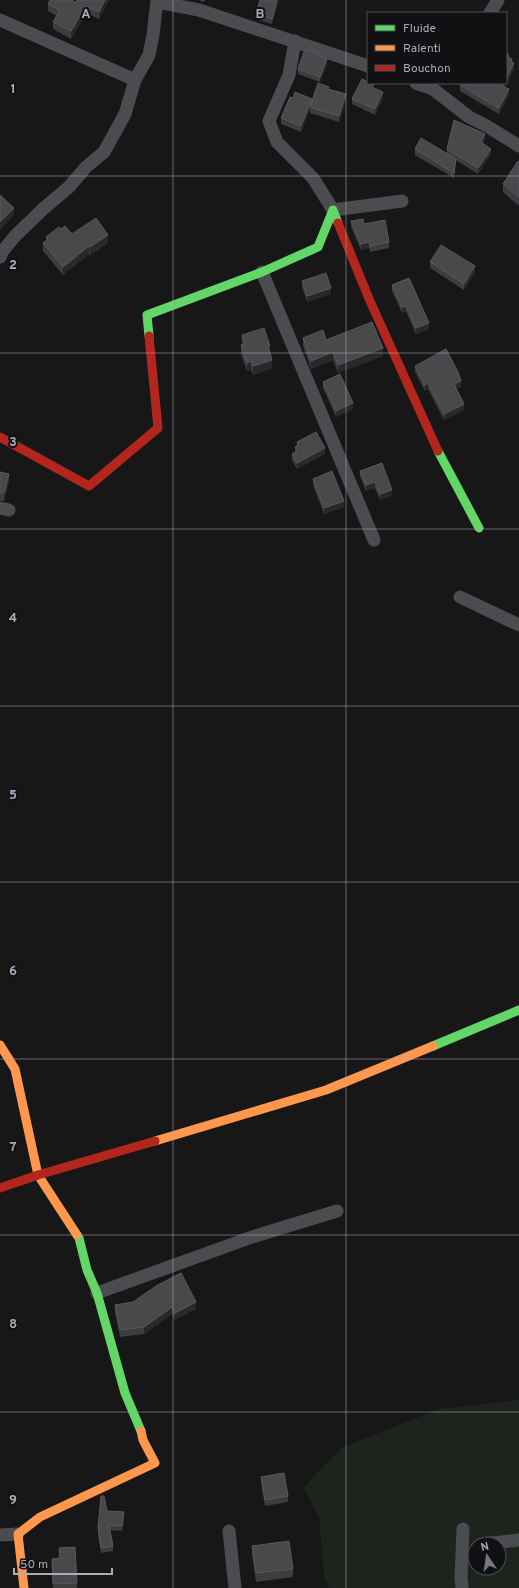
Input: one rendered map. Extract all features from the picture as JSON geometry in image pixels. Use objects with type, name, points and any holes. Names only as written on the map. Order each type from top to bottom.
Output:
[{"type":"street","points":[[491,12],[498,0]]},
{"type":"street","points":[[0,257],[2,252],[21,231],[43,209],[70,187],[86,167],[104,152],[125,114],[135,80],[149,55],[157,1],[199,10],[367,66]]},
{"type":"street","points":[[0,20],[135,80]]},
{"type":"street","points":[[296,42],[289,75],[269,121],[277,142],[313,178],[333,210],[370,300],[438,452],[479,528]]},
{"type":"street","points":[[423,84],[436,86],[469,117],[486,125],[519,146]]},
{"type":"street","points":[[333,210],[402,201]]},
{"type":"street","points":[[0,437],[89,486],[158,428],[147,315],[262,272],[318,247],[333,210]]},
{"type":"street","points":[[262,272],[374,540]]},
{"type":"street","points":[[460,597],[519,625]]},
{"type":"street","points":[[0,1188],[38,1175],[326,1090],[519,1010]]},
{"type":"street","points":[[0,1045],[15,1069],[38,1175],[79,1238],[87,1270],[97,1293],[125,1393],[140,1428],[143,1440],[156,1463],[40,1517],[18,1534],[0,1535]]},
{"type":"street","points":[[97,1293],[252,1237],[337,1212]]},
{"type":"street","points":[[463,1529],[467,1540]]},
{"type":"street","points":[[229,1531],[235,1588]]},
{"type":"street","points":[[18,1534],[24,1588]]},
{"type":"street","points":[[507,1541],[519,1540]]},
{"type":"street","points":[[462,1588],[461,1578],[467,1554]]},
{"type":"shaded area","points":[[519,1400],[519,1588],[329,1588],[324,1575],[319,1517],[304,1487],[341,1448],[439,1409]]},
{"type":"building","points":[[50,0],[71,0],[76,2],[77,0],[105,0],[99,12],[86,6],[71,31],[53,22],[60,10],[48,4]]},
{"type":"building","points":[[260,0],[277,0],[272,19],[256,13]]},
{"type":"building","points":[[305,49],[320,54],[319,56],[327,59],[320,77],[298,69]]},
{"type":"building","points":[[507,54],[509,55],[508,57],[512,59],[511,61],[514,63],[507,77]]},
{"type":"building","points":[[362,79],[367,82],[367,84],[374,84],[372,87],[383,92],[375,109],[352,99]]},
{"type":"building","points":[[318,83],[329,87],[328,89],[346,94],[339,116],[310,107]]},
{"type":"building","points":[[503,84],[502,86],[509,89],[499,108],[460,85]]},
{"type":"building","points":[[295,92],[312,99],[301,126],[281,118],[290,97],[293,98]]},
{"type":"building","points":[[454,120],[485,134],[481,142],[491,149],[478,168],[447,149]]},
{"type":"building","points":[[421,138],[456,159],[454,173],[415,149]]},
{"type":"building","points":[[518,161],[519,162],[519,197],[503,184]]},
{"type":"building","points":[[0,195],[14,208],[0,222]]},
{"type":"building","points":[[96,218],[108,235],[90,247],[89,246],[63,267],[43,243],[48,239],[46,237],[59,227],[61,229],[65,226],[72,234]]},
{"type":"building","points":[[363,219],[364,224],[385,220],[389,242],[370,246],[369,242],[361,244],[351,221]]},
{"type":"building","points":[[441,245],[475,266],[464,284],[430,262]]},
{"type":"building","points":[[326,273],[331,288],[307,296],[302,281]]},
{"type":"building","points":[[409,278],[429,323],[416,328],[406,306],[402,307],[392,285]]},
{"type":"building","points":[[372,322],[383,348],[338,365],[333,352],[311,361],[303,338],[323,330],[326,340]]},
{"type":"building","points":[[264,328],[270,346],[268,347],[272,360],[253,366],[251,361],[247,363],[241,345],[245,344],[242,335]]},
{"type":"building","points":[[446,349],[461,381],[454,384],[464,404],[444,414],[428,383],[425,385],[415,366]]},
{"type":"building","points":[[340,374],[353,403],[336,411],[323,382]]},
{"type":"building","points":[[316,432],[325,448],[297,463],[292,454],[297,451],[295,447],[298,445],[297,442]]},
{"type":"building","points":[[382,463],[392,490],[380,494],[375,482],[366,485],[360,471]]},
{"type":"building","points":[[332,471],[344,501],[324,508],[313,479]]},
{"type":"building","points":[[0,472],[9,474],[4,493],[0,493]]},
{"type":"building","points":[[181,1273],[196,1302],[175,1313],[172,1307],[144,1327],[120,1330],[115,1305],[133,1302],[156,1286]]},
{"type":"building","points":[[284,1473],[288,1496],[265,1500],[261,1477]]},
{"type":"building","points":[[101,1496],[104,1496],[107,1511],[124,1512],[122,1526],[109,1525],[113,1546],[101,1548],[98,1528]]},
{"type":"building","points":[[289,1541],[293,1569],[256,1573],[252,1546]]},
{"type":"building","points":[[75,1547],[77,1583],[53,1584],[52,1559],[60,1558],[59,1548]]},
{"type":"traffic: fast","points":[[149,336],[147,315],[262,272],[318,247],[333,210],[338,223]]},
{"type":"traffic: fast","points":[[438,451],[479,528]]},
{"type":"traffic: fast","points":[[433,1046],[519,1010]]},
{"type":"traffic: fast","points":[[77,1235],[87,1270],[97,1293],[125,1393],[141,1431]]},
{"type":"traffic: slow","points":[[0,1045],[15,1069],[38,1175],[77,1235]]},
{"type":"traffic: slow","points":[[155,1141],[326,1090],[433,1046]]},
{"type":"traffic: slow","points":[[24,1588],[18,1534],[40,1517],[155,1463],[143,1440],[141,1431]]},
{"type":"traffic: jam","points":[[338,223],[370,301],[438,451]]},
{"type":"traffic: jam","points":[[0,437],[89,486],[158,428],[149,336]]},
{"type":"traffic: jam","points":[[0,1188],[38,1175],[155,1141]]}]
